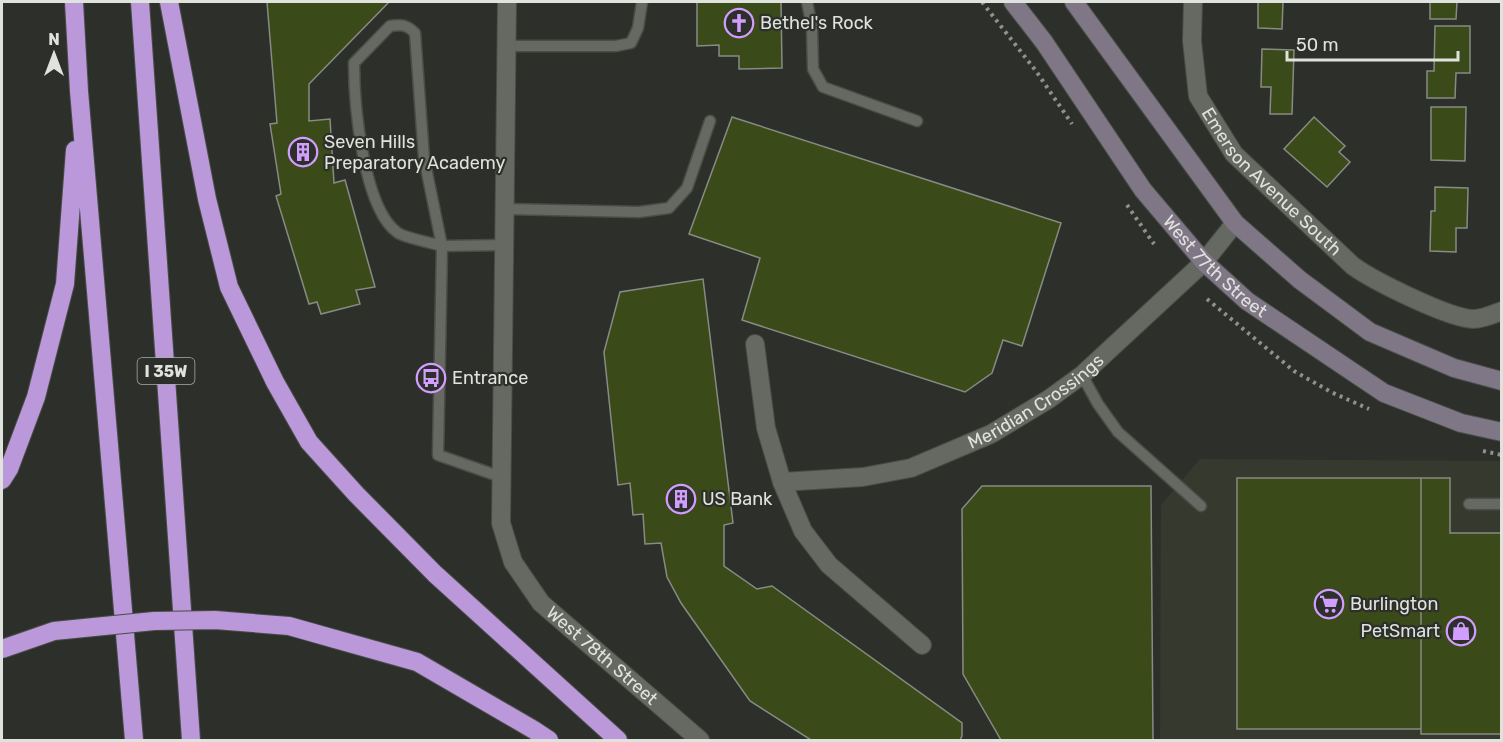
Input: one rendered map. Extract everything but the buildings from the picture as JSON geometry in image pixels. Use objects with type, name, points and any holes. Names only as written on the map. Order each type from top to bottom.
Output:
[{"type":"highway","points":[[74,2],[79,91],[134,741]]},
{"type":"highway","name":"I 35W","points":[[141,2],[191,741]]},
{"type":"highway","points":[[169,2],[207,200],[229,287],[275,382],[309,442],[356,495],[435,574],[618,741]]},
{"type":"highway","points":[[2,480],[9,469],[36,397],[65,284],[79,91]]},
{"type":"highway","points":[[2,649],[54,631],[154,621],[215,620],[289,626],[417,662],[549,741]]},
{"type":"highway","points":[[342,641],[411,670],[475,703],[531,741]]},
{"type":"street","name":"West 78th Street","points":[[507,2],[501,523],[513,562],[542,603],[700,741]]},
{"type":"street","name":"West 77th Street","points":[[1013,2],[1044,42],[1143,190],[1204,262],[1247,301],[1384,393],[1461,423],[1502,432]]},
{"type":"street","points":[[1074,2],[1235,223],[1300,280],[1370,332],[1454,368],[1502,381]]},
{"type":"street","name":"Emerson Avenue South","points":[[1192,2],[1192,41],[1198,96],[1234,154],[1353,266],[1369,278],[1454,315],[1475,319],[1502,311]]},
{"type":"street","name":"Meridian Crossings","points":[[782,482],[863,477],[911,468],[991,434],[1049,399],[1082,375],[1204,262],[1235,223]]},
{"type":"street","points":[[754,344],[766,428],[782,482],[803,531],[829,565],[922,645]]},
{"type":"lane","points":[[507,46],[616,46],[631,43],[638,28],[642,2]]},
{"type":"lane","points":[[807,2],[812,27],[813,69],[823,87],[917,121]]},
{"type":"lane","points":[[501,477],[438,455],[442,246],[424,158],[415,33],[408,26],[398,24],[390,26],[354,63],[354,94],[363,157],[378,209],[398,233],[442,246],[505,245]]},
{"type":"lane","points":[[505,209],[639,212],[669,208],[687,188],[710,121]]},
{"type":"lane","points":[[1082,375],[1098,404],[1118,432],[1201,506]]},
{"type":"lane","points":[[1468,504],[1502,504]]},
{"type":"path","points":[[982,2],[1036,71],[1075,129]]},
{"type":"path","points":[[1121,197],[1154,244]]},
{"type":"shaded area","points":[[1200,459],[1501,461],[1501,740],[1160,740],[1161,505]]},
{"type":"place","name":"Bethel's Rock","points":[[739,23]]},
{"type":"place","name":"Seven Hills Preparatory Academy","points":[[303,152]]},
{"type":"place","name":"Entrance","points":[[431,378]]},
{"type":"place","name":"US Bank","points":[[681,499]]},
{"type":"place","name":"Burlington","points":[[1329,604]]},
{"type":"place","name":"PetSmart","points":[[1461,631]]}]
